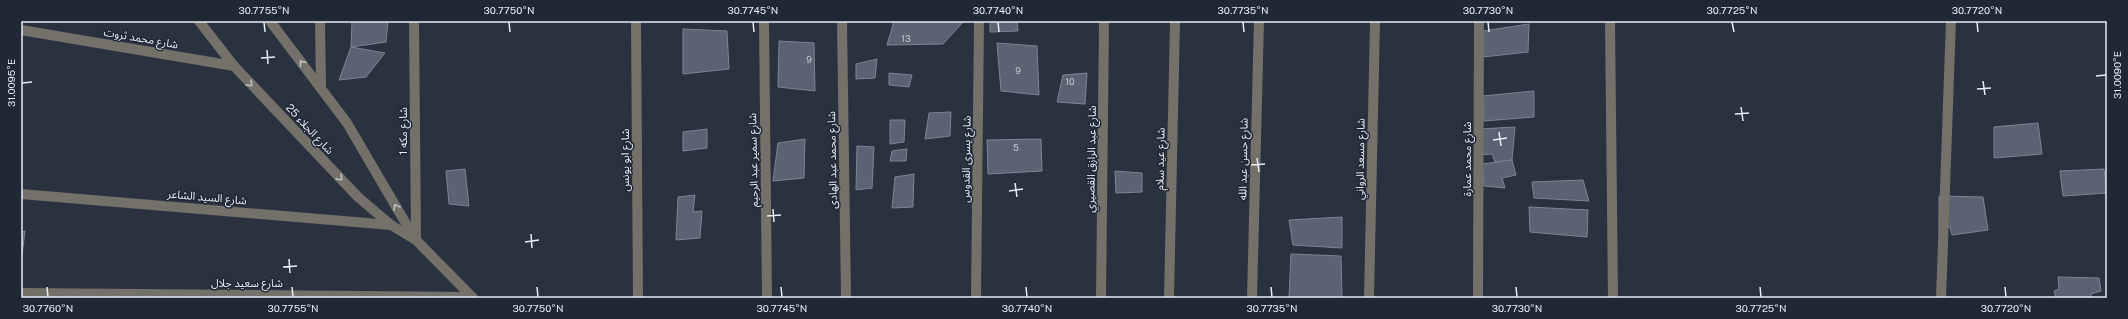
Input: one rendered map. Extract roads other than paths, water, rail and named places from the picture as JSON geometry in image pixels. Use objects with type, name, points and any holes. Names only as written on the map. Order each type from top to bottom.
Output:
[{"type":"street","name":"شارع الجلاء 25","points":[[199,21],[234,66],[358,197],[392,225],[416,240],[473,298]]},
{"type":"street","name":"شارع الجلاء 25","points":[[270,21],[348,123],[416,240]]},
{"type":"street","points":[[320,21],[321,87]]},
{"type":"street","name":"شارع مكه 1","points":[[414,21],[416,240]]},
{"type":"street","name":"شارع ابو يونس","points":[[636,21],[638,298]]},
{"type":"street","name":"شارع سمير عبد الرحيم","points":[[764,21],[766,298]]},
{"type":"street","name":"شارع محمد عبد الهادى","points":[[842,21],[846,298]]},
{"type":"street","name":"شارع يسرى القدوس","points":[[976,298],[979,21]]},
{"type":"street","name":"شارع عبد الرازق القصيري","points":[[1101,298],[1104,21]]},
{"type":"street","name":"شارع عيد سلام","points":[[1169,298],[1176,21]]},
{"type":"street","name":"شارع حسن عبد الله","points":[[1252,298],[1259,21]]},
{"type":"street","name":"شارع مسعد الرواني","points":[[1369,298],[1375,21]]},
{"type":"street","name":"شارع محمد عمارة","points":[[1478,298],[1479,21]]},
{"type":"street","points":[[1610,21],[1613,298]]},
{"type":"street","points":[[1942,298],[1952,21]]},
{"type":"street","name":"شارع محمد ثروت","points":[[21,30],[234,66]]},
{"type":"street","name":"شارع السيد الشاعر","points":[[21,194],[392,225]]},
{"type":"street","name":"شارع سعيد جلال","points":[[21,293],[473,298]]}]
